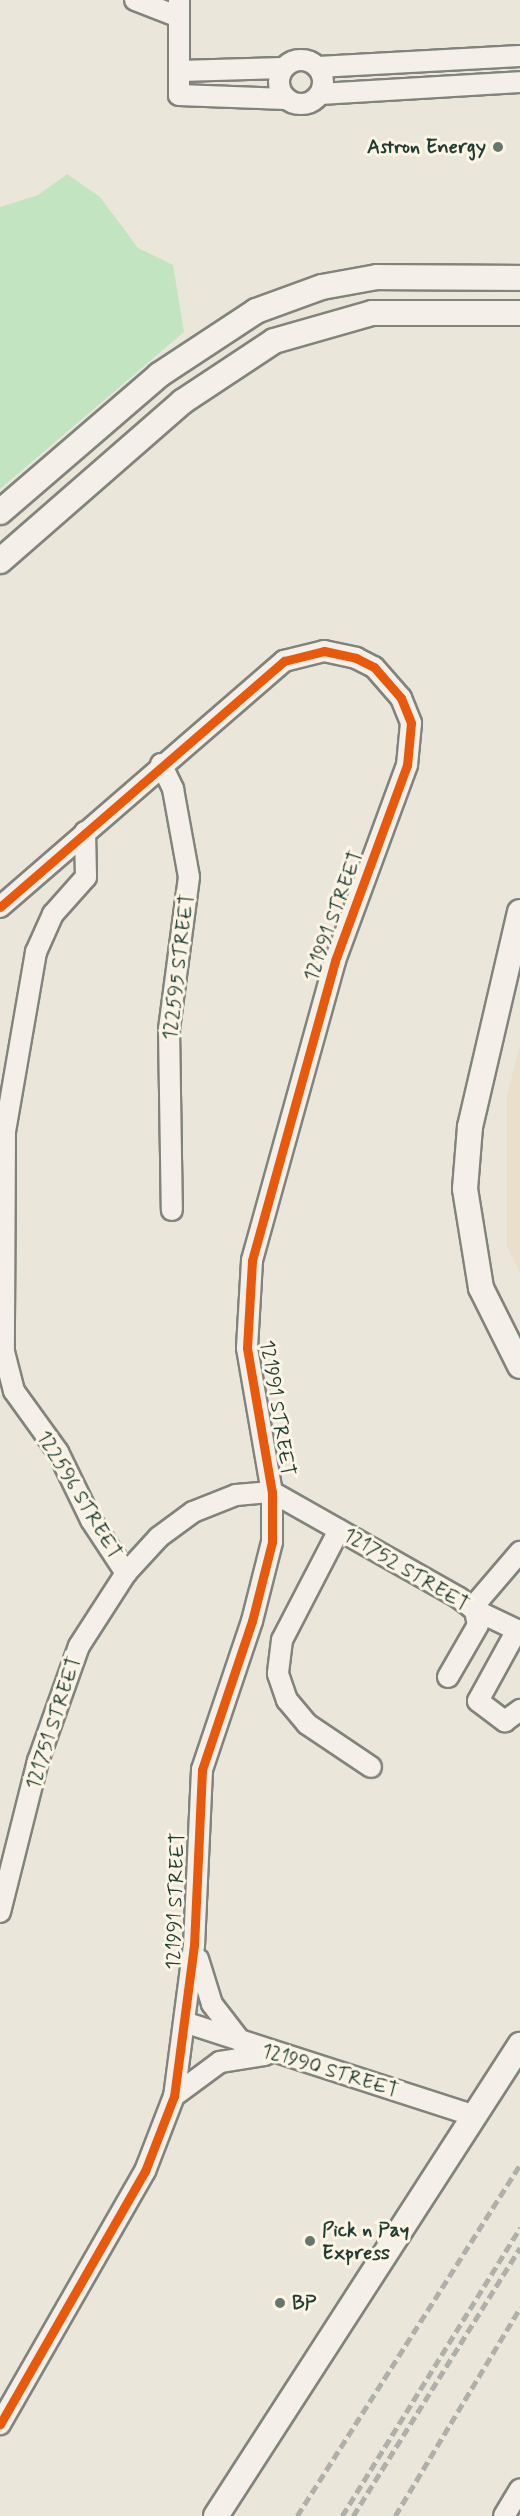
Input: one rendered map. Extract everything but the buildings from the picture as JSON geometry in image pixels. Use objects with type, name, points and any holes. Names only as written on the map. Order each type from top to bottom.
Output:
[{"type":"street","points":[[135,0],[179,9],[180,95],[286,99],[302,104],[320,94],[520,82]]},
{"type":"street","points":[[180,71],[283,68],[301,59],[318,67],[520,56]]},
{"type":"street","points":[[318,67],[320,94]]},
{"type":"street","points":[[283,68],[279,90],[286,99]]},
{"type":"street","points":[[486,85],[520,90]]},
{"type":"street","points":[[0,512],[159,375],[256,311],[322,287],[377,277],[520,275]]},
{"type":"street","points":[[0,561],[182,402],[274,341],[372,313],[520,313]]},
{"type":"street","name":"121991 STREET","points":[[0,908],[274,667],[314,651],[349,656],[374,668],[401,698],[411,723],[407,765],[335,961],[255,1247],[247,1348],[272,1492],[269,1561],[212,1726],[198,1792],[194,1945],[187,2024],[174,2096],[145,2171],[0,2424]]},
{"type":"street","name":"122595 STREET","points":[[161,764],[173,789],[189,877],[169,1029],[172,1210]]},
{"type":"street","name":"122596 STREET","points":[[85,832],[86,877],[53,914],[36,952],[5,1131],[4,1352],[14,1391],[58,1452],[90,1520],[126,1573]]},
{"type":"street","points":[[520,912],[470,1127],[465,1189],[481,1288],[520,1366]]},
{"type":"street","name":"121752 STREET","points":[[272,1492],[474,1609],[475,1635],[448,1677]]},
{"type":"street","name":"121751 STREET","points":[[0,1912],[63,1681],[79,1646],[126,1573],[159,1537],[193,1512],[236,1495],[272,1492]]},
{"type":"street","points":[[339,1530],[282,1640],[278,1674],[287,1700],[307,1724],[371,1767]]},
{"type":"street","points":[[520,1552],[474,1609],[517,1630],[478,1701],[505,1721],[520,1710]]},
{"type":"street","points":[[194,1945],[212,2004],[243,2044]]},
{"type":"street","name":"121990 STREET","points":[[187,2024],[243,2044],[475,2116]]},
{"type":"street","points":[[216,2516],[520,2045]]},
{"type":"street","points":[[174,2096],[220,2062],[277,2054]]},
{"type":"street","points":[[504,2516],[520,2490]]},
{"type":"shaded area","points":[[520,1045],[520,1273],[507,1247],[507,1095]]},
{"type":"green space","points":[[67,174],[100,197],[138,248],[173,265],[184,332],[0,489],[0,207],[38,195]]},
{"type":"railway","points":[[297,2516],[520,2164]]},
{"type":"railway","points":[[342,2516],[520,2228]]},
{"type":"railway","points":[[353,2516],[520,2248]]},
{"type":"railway","points":[[395,2516],[520,2308]]},
{"type":"cycle path","points":[[0,907],[284,661],[324,651],[356,658],[374,667],[401,698],[411,723],[407,765],[335,961],[252,1261],[247,1348],[272,1492],[272,1542],[252,1621],[202,1770],[194,1945],[174,2096],[145,2171],[0,2424]]},
{"type":"place","name":"Astron Energy","points":[[498,147]]},
{"type":"place","name":"Pick n Pay Express","points":[[310,2241]]},
{"type":"place","name":"BP","points":[[280,2303]]}]
